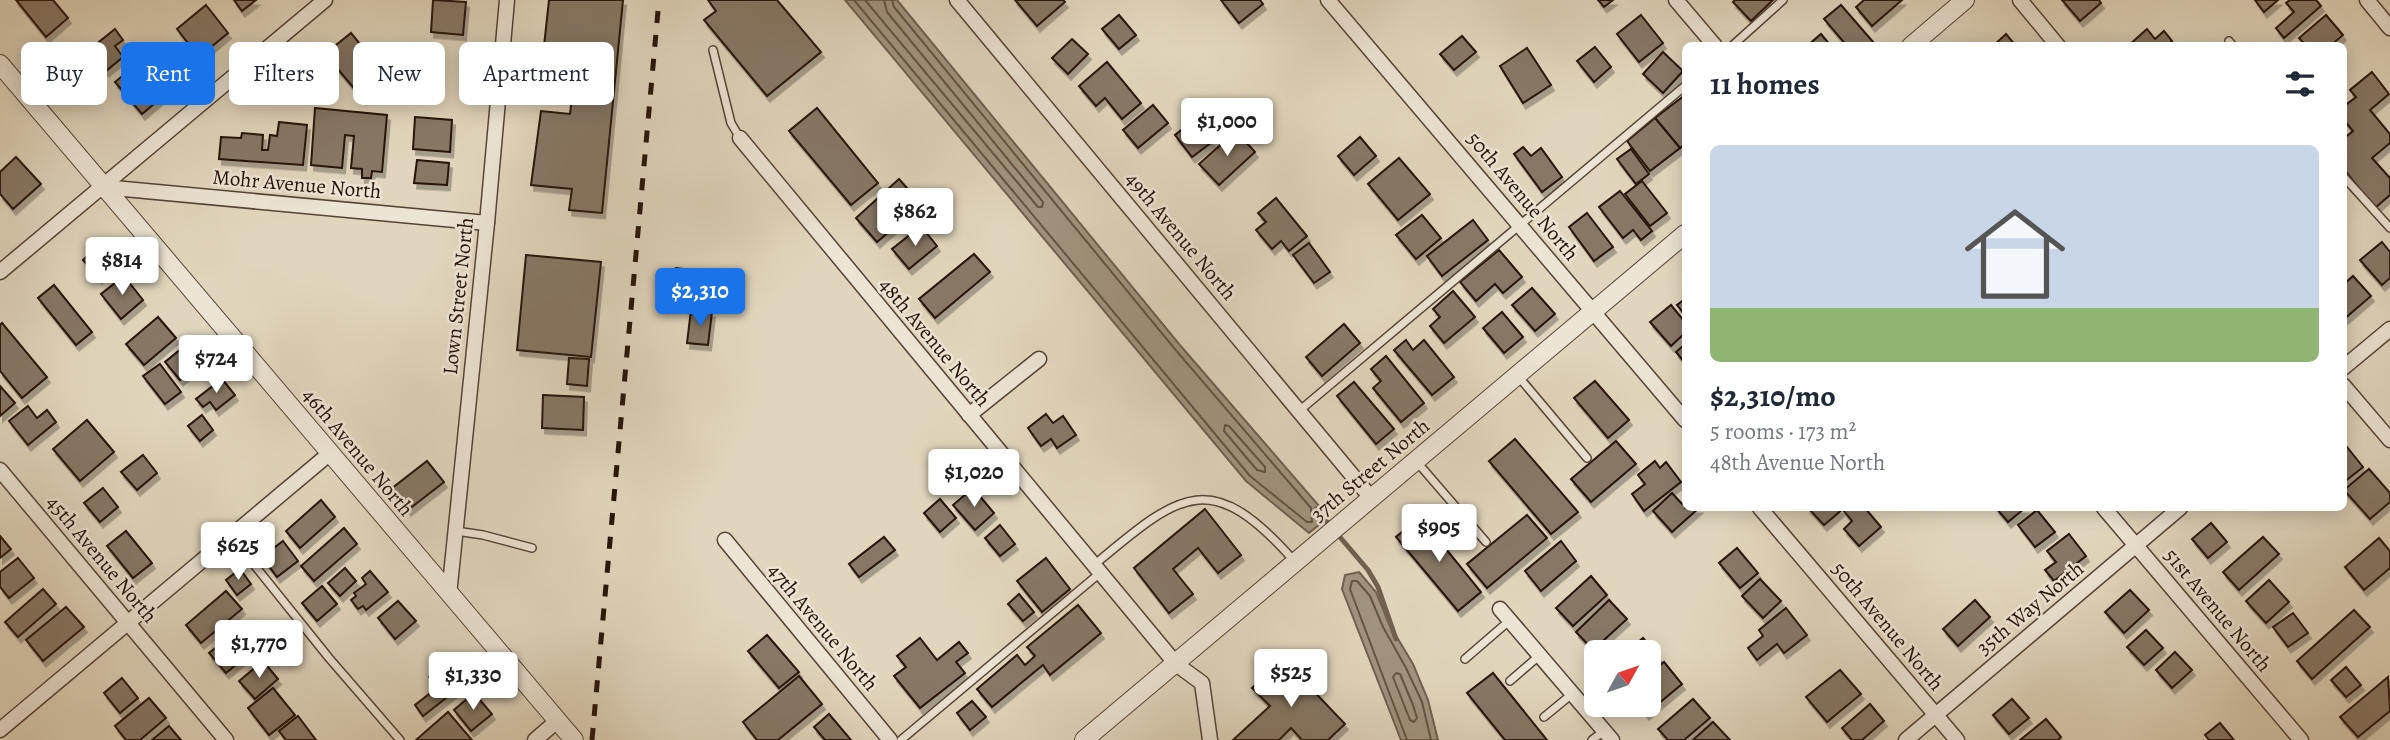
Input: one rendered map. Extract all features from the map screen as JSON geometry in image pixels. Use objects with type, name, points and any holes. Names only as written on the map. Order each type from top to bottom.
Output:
[{"type":"street","points":[[0,272],[325,0]]},
{"type":"street","name":"Lown Street North","points":[[449,595],[507,0]]},
{"type":"street","name":"49th Avenue North","points":[[957,0],[1299,411],[1365,504]]},
{"type":"street","name":"50th Avenue North","points":[[1328,0],[1593,311],[1682,410]]},
{"type":"street","points":[[1676,0],[1712,42]]},
{"type":"street","points":[[1916,42],[1965,0]]},
{"type":"street","points":[[2020,0],[2055,42]]},
{"type":"street","points":[[2367,0],[2390,27]]},
{"type":"street","name":"46th Avenue North","points":[[0,64],[574,740]]},
{"type":"street","name":"48th Avenue North","points":[[740,138],[1176,664],[1202,683],[1210,740]]},
{"type":"street","name":"Mohr Avenue North","points":[[103,187],[487,223]]},
{"type":"street","name":"37th Street North","points":[[1084,740],[1682,237]]},
{"type":"street","points":[[2347,365],[2390,329]]},
{"type":"street","points":[[969,415],[1039,359]]},
{"type":"street","points":[[2347,390],[2390,440]]},
{"type":"street","points":[[0,730],[329,454]]},
{"type":"street","name":"45th Avenue North","points":[[0,470],[226,740]]},
{"type":"street","name":"50th Avenue North","points":[[1763,511],[1957,740]]},
{"type":"street","name":"51st Avenue North","points":[[2107,511],[2301,740]]},
{"type":"street","name":"35th Way North","points":[[1906,740],[2176,511]]},
{"type":"street","name":"47th Avenue North","points":[[724,540],[890,740]]},
{"type":"street","points":[[1505,615],[1572,694],[1603,737]]},
{"type":"street","points":[[534,740],[557,721]]},
{"type":"lane","points":[[1736,42],[1783,0]]},
{"type":"lane","points":[[713,50],[731,123],[740,138]]},
{"type":"lane","points":[[1299,411],[1682,88]]},
{"type":"lane","points":[[2347,181],[2390,229]]},
{"type":"lane","points":[[1517,375],[1587,458]]},
{"type":"lane","points":[[1416,461],[1486,542]]},
{"type":"lane","points":[[901,740],[1097,569],[1146,522],[1168,508],[1205,500],[1223,502],[1252,518],[1296,563]]},
{"type":"lane","points":[[455,531],[533,548]]},
{"type":"lane","points":[[231,536],[329,658],[400,740]]},
{"type":"lane","points":[[1465,659],[1505,615]]},
{"type":"lane","points":[[1510,681],[1539,655]]},
{"type":"lane","points":[[1544,717],[1572,694]]},
{"type":"water","points":[[845,0],[897,0],[1179,344],[1319,506],[1320,524],[1309,533],[1246,481]]},
{"type":"water","points":[[1359,572],[1376,592],[1389,624],[1413,664],[1428,700],[1438,740],[1401,740],[1342,589],[1345,575]]},
{"type":"building","points":[[16,0],[53,0],[68,18],[46,37]]},
{"type":"building","points":[[234,0],[256,0],[242,11]]},
{"type":"building","points":[[433,0],[466,2],[463,35],[431,32]]},
{"type":"building","points":[[549,0],[623,0],[614,91],[614,42],[544,42]]},
{"type":"building","points":[[708,0],[777,0],[821,52],[767,96],[704,20],[716,11]]},
{"type":"building","points":[[1015,0],[1063,0],[1065,2],[1037,26]]},
{"type":"building","points":[[1221,0],[1260,0],[1263,4],[1239,23]]},
{"type":"building","points":[[1598,0],[1613,0],[1604,7]]},
{"type":"building","points":[[1773,0],[1751,21],[1733,2]]},
{"type":"building","points":[[1864,0],[1902,0],[1872,26],[1856,7]]},
{"type":"building","points":[[2062,0],[2099,0],[2101,3],[2080,21]]},
{"type":"building","points":[[2255,0],[2278,0],[2264,12]]},
{"type":"building","points":[[2290,0],[2316,0],[2321,6],[2284,38],[2276,28],[2294,12],[2286,3]]},
{"type":"building","points":[[206,5],[228,33],[215,44],[187,42],[177,29]]},
{"type":"building","points":[[1841,5],[1873,42],[1844,42],[1824,19]]},
{"type":"building","points":[[1119,15],[1136,35],[1119,49],[1102,29]]},
{"type":"building","points":[[1641,15],[1663,43],[1639,62],[1617,34]]},
{"type":"building","points":[[2326,15],[2343,35],[2335,42],[2302,42],[2299,38]]},
{"type":"building","points":[[115,29],[123,40],[115,46],[121,59],[107,70],[107,42],[99,42]]},
{"type":"building","points":[[2147,29],[2155,39],[2164,31],[2172,41],[2171,42],[2132,42]]},
{"type":"building","points":[[351,33],[358,42],[353,42],[353,87],[339,71],[339,43]]},
{"type":"building","points":[[1821,34],[1828,42],[1812,42]]},
{"type":"building","points":[[2006,34],[2013,42],[1997,42]]},
{"type":"building","points":[[1462,36],[1476,52],[1454,70],[1440,54]]},
{"type":"building","points":[[1072,39],[1088,54],[1068,74],[1052,58]]},
{"type":"building","points":[[1595,47],[1611,67],[1594,82],[1577,61]]},
{"type":"building","points":[[1527,48],[1551,85],[1523,103],[1500,66]]},
{"type":"building","points":[[1663,52],[1682,70],[1663,93],[1643,74]]},
{"type":"building","points":[[1107,62],[1141,103],[1122,119],[1105,98],[1096,106],[1079,86]]},
{"type":"building","points":[[2372,72],[2389,94],[2370,110],[2390,134],[2390,143],[2372,158],[2390,178],[2390,195],[2375,208],[2347,173],[2347,136],[2353,131],[2347,124],[2347,104],[2356,97],[2350,90]]},
{"type":"building","points":[[121,77],[121,89],[115,82]]},
{"type":"building","points":[[1682,97],[1682,146],[1680,148],[1655,118]]},
{"type":"building","points":[[134,105],[153,105],[142,114]]},
{"type":"building","points":[[571,105],[613,105],[602,213],[569,210],[572,189],[531,185],[541,111],[570,114]]},
{"type":"building","points":[[1153,105],[1168,123],[1138,148],[1123,130]]},
{"type":"building","points":[[315,108],[387,115],[382,172],[372,171],[371,178],[362,178],[362,169],[351,168],[354,136],[345,135],[342,168],[311,165]]},
{"type":"building","points":[[817,108],[878,183],[851,205],[789,131]]},
{"type":"building","points":[[415,117],[452,120],[450,152],[413,149]]},
{"type":"building","points":[[1655,118],[1680,148],[1650,171],[1627,141]]},
{"type":"building","points":[[1194,120],[1212,142],[1192,157],[1175,135]]},
{"type":"building","points":[[279,122],[307,125],[303,165],[219,159],[221,137],[241,138],[242,133],[263,135],[262,150],[268,150],[270,135],[277,136]]},
{"type":"building","points":[[1236,131],[1255,152],[1219,185],[1199,164]]},
{"type":"building","points":[[1360,137],[1376,156],[1354,175],[1338,156]]},
{"type":"building","points":[[1523,147],[1531,156],[1541,148],[1562,177],[1542,192],[1514,154]]},
{"type":"building","points":[[1631,149],[1649,174],[1636,184],[1617,159]]},
{"type":"building","points":[[16,157],[41,184],[13,209],[0,194],[0,172]]},
{"type":"building","points":[[1399,158],[1430,194],[1398,220],[1368,184]]},
{"type":"building","points":[[417,160],[449,163],[447,185],[414,183]]},
{"type":"building","points":[[899,179],[921,204],[877,242],[856,218]]},
{"type":"building","points":[[1642,181],[1667,213],[1650,226],[1625,194]]},
{"type":"building","points":[[1620,191],[1652,231],[1641,240],[1633,230],[1623,238],[1599,207]]},
{"type":"building","points":[[1276,198],[1307,236],[1289,251],[1281,241],[1272,249],[1256,230],[1266,222],[1258,213]]},
{"type":"building","points":[[1587,213],[1613,247],[1594,261],[1569,227]]},
{"type":"building","points":[[1422,215],[1441,238],[1416,259],[1396,235]]},
{"type":"building","points":[[1473,220],[1488,240],[1442,276],[1427,256]]},
{"type":"building","points":[[921,226],[937,246],[909,269],[892,249]]},
{"type":"building","points":[[2382,242],[2390,252],[2390,278],[2382,285],[2360,260]]},
{"type":"building","points":[[1309,243],[1330,272],[1314,283],[1293,255]]},
{"type":"building","points":[[99,245],[116,263],[99,278],[83,260]]},
{"type":"building","points":[[1499,250],[1522,277],[1503,293],[1495,284],[1476,301],[1460,282]]},
{"type":"building","points":[[974,254],[990,272],[935,318],[919,299]]},
{"type":"building","points":[[526,255],[601,262],[591,357],[517,350]]},
{"type":"building","points":[[676,268],[706,272],[702,298],[672,294]]},
{"type":"building","points":[[124,276],[143,300],[121,319],[101,294]]},
{"type":"building","points":[[2353,276],[2371,296],[2347,317],[2347,281]]},
{"type":"building","points":[[54,285],[92,332],[76,345],[38,298]]},
{"type":"building","points":[[1532,288],[1555,314],[1535,331],[1512,305]]},
{"type":"building","points":[[1453,291],[1475,317],[1444,343],[1430,326],[1440,317],[1433,309]]},
{"type":"building","points":[[1671,305],[1682,318],[1682,336],[1671,346],[1650,322]]},
{"type":"building","points":[[691,310],[712,312],[708,345],[687,343]]},
{"type":"building","points":[[1502,312],[1523,337],[1504,353],[1483,328]]},
{"type":"building","points":[[158,317],[176,338],[144,365],[126,344]]},
{"type":"building","points":[[2,323],[47,377],[22,398],[0,371]]},
{"type":"building","points":[[1344,324],[1360,343],[1322,376],[1306,357]]},
{"type":"building","points":[[1406,340],[1413,350],[1424,340],[1454,377],[1432,395],[1394,350]]},
{"type":"building","points":[[186,345],[201,362],[180,380],[165,362]]},
{"type":"building","points":[[1682,347],[1682,359],[1676,352]]},
{"type":"building","points":[[1386,356],[1424,403],[1401,422],[1373,388],[1381,381],[1371,369]]},
{"type":"building","points":[[569,358],[589,359],[587,386],[567,384]]},
{"type":"building","points":[[160,364],[181,392],[165,404],[143,376]]},
{"type":"building","points":[[222,379],[235,395],[216,410],[210,402],[203,407],[196,399]]},
{"type":"building","points":[[1595,381],[1629,420],[1608,438],[1574,398]]},
{"type":"building","points":[[1354,382],[1394,429],[1376,444],[1337,396]]},
{"type":"building","points":[[0,386],[15,403],[0,416]]},
{"type":"building","points":[[543,395],[584,397],[583,430],[542,428]]},
{"type":"building","points":[[28,406],[37,418],[47,410],[56,422],[28,445],[9,421]]},
{"type":"building","points":[[1046,414],[1053,423],[1063,416],[1076,435],[1057,448],[1051,439],[1041,446],[1028,428]]},
{"type":"building","points":[[202,415],[213,430],[200,441],[188,426]]},
{"type":"building","points":[[87,420],[114,452],[80,481],[53,449]]},
{"type":"building","points":[[1515,439],[1578,512],[1551,534],[1489,461]]},
{"type":"building","points":[[1616,441],[1636,464],[1591,502],[1571,479]]},
{"type":"building","points":[[2347,447],[2363,467],[2347,480]]},
{"type":"building","points":[[143,455],[157,473],[137,490],[121,472]]},
{"type":"building","points":[[427,461],[444,482],[408,510],[391,489]]},
{"type":"building","points":[[1655,461],[1660,468],[1666,462],[1681,482],[1644,511],[1632,494],[1645,484],[1638,475]]},
{"type":"building","points":[[2369,469],[2390,493],[2390,502],[2370,519],[2347,493],[2347,487]]},
{"type":"building","points":[[103,488],[118,507],[100,522],[84,503]]},
{"type":"building","points":[[973,488],[994,513],[975,530],[953,505]]},
{"type":"building","points":[[1672,493],[1682,504],[1682,511],[1696,511],[1672,532],[1653,511]]},
{"type":"building","points":[[940,499],[956,518],[940,532],[924,513]]},
{"type":"building","points":[[321,500],[335,517],[300,548],[286,531]]},
{"type":"building","points":[[1205,509],[1241,555],[1218,573],[1198,548],[1173,569],[1193,594],[1169,613],[1134,568]]},
{"type":"building","points":[[1811,511],[1840,511],[1824,525]]},
{"type":"building","points":[[1844,511],[1868,511],[1881,527],[1859,546],[1844,529],[1852,521]]},
{"type":"building","points":[[1999,511],[2021,511],[2008,522]]},
{"type":"building","points":[[2038,511],[2055,532],[2035,547],[2018,525]]},
{"type":"building","points":[[1527,515],[1547,538],[1487,588],[1467,564]]},
{"type":"building","points":[[1420,517],[1481,592],[1458,611],[1396,537]]},
{"type":"building","points":[[2211,523],[2227,542],[2208,558],[2192,539]]},
{"type":"building","points":[[1000,525],[1015,544],[1000,556],[985,538]]},
{"type":"building","points":[[344,528],[357,544],[314,581],[301,566]]},
{"type":"building","points":[[126,531],[152,563],[133,578],[107,546]]},
{"type":"building","points":[[2069,534],[2086,556],[2054,581],[2045,570],[2056,562],[2047,551]]},
{"type":"building","points":[[0,536],[11,549],[0,558]]},
{"type":"building","points":[[884,537],[895,550],[859,577],[849,564]]},
{"type":"building","points":[[2263,537],[2279,554],[2239,590],[2223,572]]},
{"type":"building","points":[[2379,538],[2390,551],[2390,568],[2364,590],[2345,567]]},
{"type":"building","points":[[283,541],[298,561],[277,577],[262,557]]},
{"type":"building","points":[[1561,541],[1576,561],[1541,591],[1525,571]]},
{"type":"building","points":[[1737,548],[1758,573],[1740,588],[1719,563]]},
{"type":"building","points":[[18,558],[34,578],[9,598],[0,587],[0,572]]},
{"type":"building","points":[[1046,558],[1070,589],[1042,612],[1017,581]]},
{"type":"building","points":[[345,568],[356,581],[340,596],[328,583]]},
{"type":"building","points":[[240,569],[251,584],[237,595],[226,580]]},
{"type":"building","points":[[370,571],[388,592],[366,610],[363,606],[358,609],[351,600],[356,596],[354,593],[366,584],[362,578]]},
{"type":"building","points":[[1591,576],[1607,595],[1573,626],[1556,608]]},
{"type":"building","points":[[1760,579],[1781,601],[1763,618],[1742,596]]},
{"type":"building","points":[[2269,580],[2289,602],[2266,623],[2246,601]]},
{"type":"building","points":[[322,586],[337,604],[317,621],[302,603]]},
{"type":"building","points":[[43,589],[56,604],[18,637],[5,622]]},
{"type":"building","points":[[2130,590],[2149,610],[2124,633],[2105,612]]},
{"type":"building","points":[[226,591],[242,609],[201,643],[186,625]]},
{"type":"building","points":[[1019,594],[1034,612],[1023,621],[1008,604]]},
{"type":"building","points":[[1609,600],[1627,619],[1604,640],[1584,640],[1576,632]]},
{"type":"building","points":[[1975,600],[1990,617],[1958,646],[1943,629]]},
{"type":"building","points":[[398,601],[416,621],[395,639],[378,618]]},
{"type":"building","points":[[1078,605],[1101,633],[1050,675],[1043,665],[992,707],[977,689],[1017,655],[1025,665],[1035,656],[1027,647]]},
{"type":"building","points":[[66,607],[84,627],[43,661],[26,640]]},
{"type":"building","points":[[1786,608],[1807,635],[1784,653],[1777,644],[1757,660],[1748,648],[1763,636],[1759,630]]},
{"type":"building","points":[[2354,610],[2370,627],[2312,679],[2297,661]]},
{"type":"building","points":[[2293,613],[2308,633],[2288,647],[2273,627]]},
{"type":"building","points":[[2146,630],[2163,648],[2144,665],[2127,647]]},
{"type":"building","points":[[767,635],[799,672],[779,688],[748,651]]},
{"type":"building","points":[[920,638],[937,660],[959,642],[968,653],[956,662],[965,673],[920,708],[894,676],[906,667],[897,656]]},
{"type":"building","points":[[227,639],[244,658],[226,673],[209,653]]},
{"type":"building","points":[[2175,652],[2192,670],[2172,688],[2156,670]]},
{"type":"building","points":[[452,659],[469,680],[423,716],[415,705],[438,687],[429,677]]},
{"type":"building","points":[[1283,659],[1345,724],[1328,740],[1302,740],[1291,728],[1279,740],[1233,740],[1270,706],[1252,688]]},
{"type":"building","points":[[263,661],[278,679],[255,699],[239,681]]},
{"type":"building","points":[[1664,662],[1682,684],[1661,702],[1661,664]]},
{"type":"building","points":[[2346,667],[2361,685],[2346,697],[2331,680]]},
{"type":"building","points":[[1840,670],[1861,694],[1827,722],[1806,697]]},
{"type":"building","points":[[1493,673],[1547,740],[1505,740],[1467,693]]},
{"type":"building","points":[[799,676],[822,704],[778,740],[757,740],[743,722]]},
{"type":"building","points":[[2388,677],[2390,711],[2358,737],[2340,717]]},
{"type":"building","points":[[122,678],[138,698],[120,713],[104,693]]},
{"type":"building","points":[[273,688],[295,715],[269,735],[248,708]]},
{"type":"building","points":[[474,693],[492,714],[471,731],[454,710]]},
{"type":"building","points":[[149,698],[166,718],[140,740],[126,740],[115,726]]},
{"type":"building","points":[[1693,699],[1710,718],[1684,740],[1668,740],[1658,729]]},
{"type":"building","points":[[2012,699],[2029,718],[2009,734],[1993,715]]},
{"type":"building","points":[[972,701],[986,717],[970,730],[957,713]]},
{"type":"building","points":[[1870,704],[1884,721],[1862,740],[1852,740],[1842,728]]},
{"type":"building","points":[[448,712],[472,740],[416,740]]},
{"type":"building","points":[[829,714],[851,740],[825,740],[814,727]]},
{"type":"building","points":[[298,716],[316,740],[286,740],[279,731]]},
{"type":"building","points":[[2046,719],[2061,737],[2058,740],[2020,740]]},
{"type":"building","points":[[1713,722],[1730,740],[1693,740]]},
{"type":"building","points":[[2220,723],[2234,740],[2209,740],[2205,735]]},
{"type":"building","points":[[169,726],[181,740],[152,740]]},
{"type":"waterway","points":[[1316,509],[1368,570],[1378,587],[1396,639]]},
{"type":"railway","points":[[592,740],[659,0]]}]
